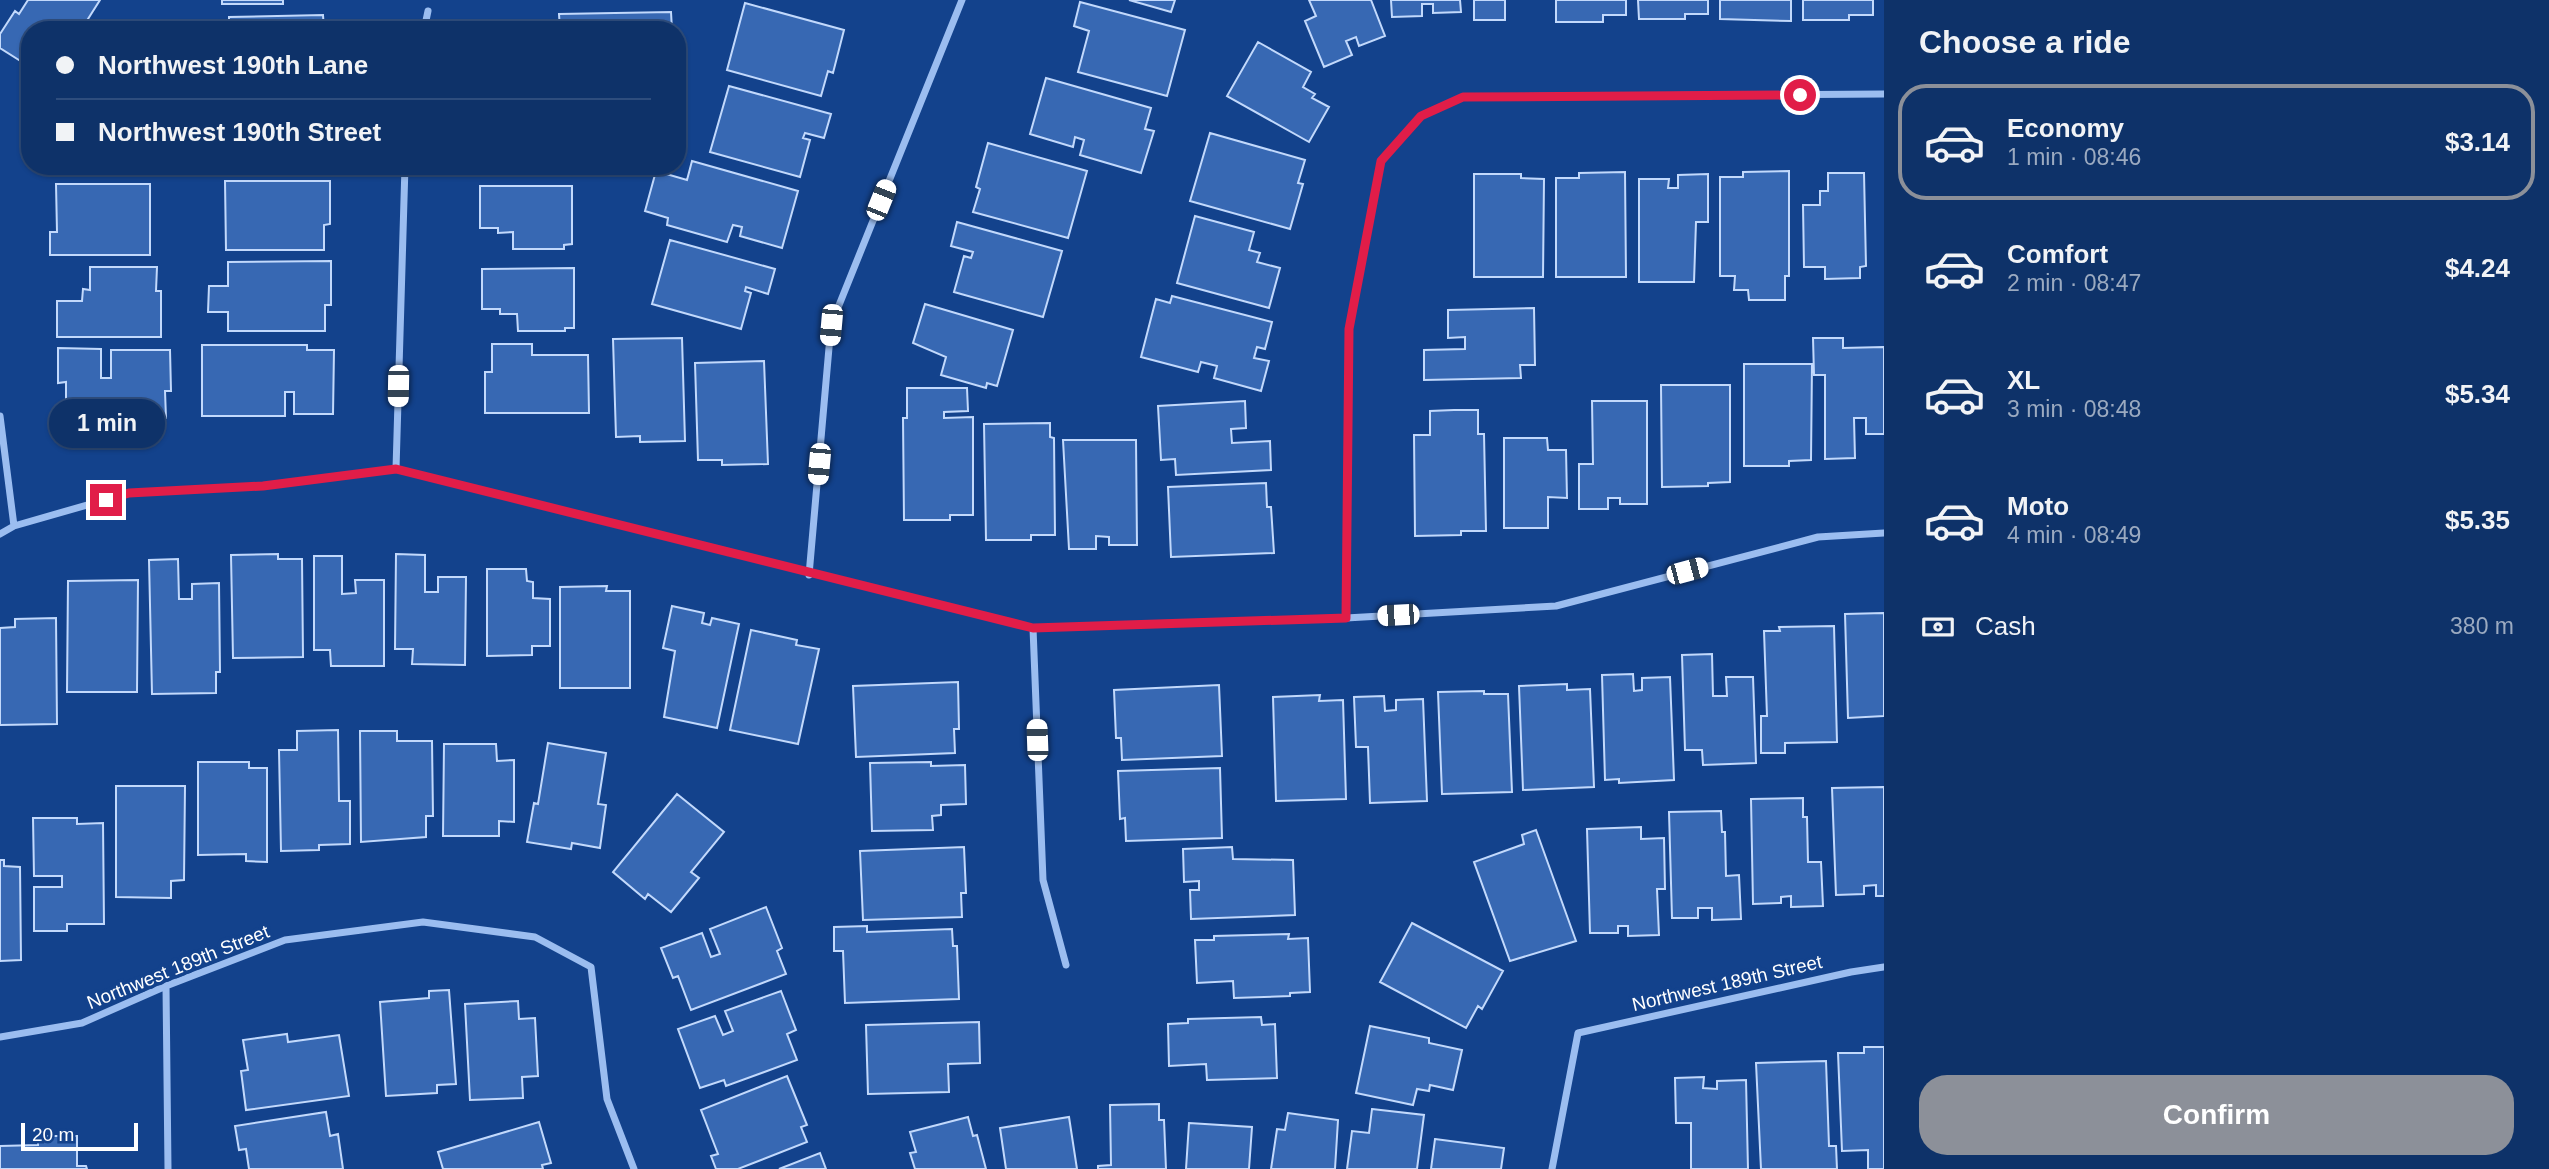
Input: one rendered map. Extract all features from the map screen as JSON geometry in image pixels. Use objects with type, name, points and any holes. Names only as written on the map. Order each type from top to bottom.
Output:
[{"type":"street","points":[[809,575],[831,325],[962,0]]},
{"type":"street","points":[[426,21],[428,11]]},
{"type":"street","points":[[1346,618],[1349,329],[1381,161],[1421,116],[1463,97],[1884,94]]},
{"type":"street","points":[[396,469],[405,175]]},
{"type":"street","points":[[0,415],[13,526]]},
{"type":"street","points":[[0,534],[13,526],[129,493],[263,486],[396,469],[809,575],[1033,628],[1346,618],[1556,606],[1818,537],[1884,533]]},
{"type":"street","points":[[1033,628],[1043,880],[1066,965]]},
{"type":"street","name":"Northwest 189th Street","points":[[0,1037],[82,1023],[166,986],[285,940],[423,922],[535,937],[591,967],[607,1099],[634,1169]]},
{"type":"street","name":"Northwest 189th Street","points":[[1552,1169],[1578,1033],[1838,974],[1884,967]]},
{"type":"street","points":[[166,986],[168,1169]]},
{"type":"building","points":[[28,0],[100,0],[87,21],[21,21],[21,61],[0,48],[0,34],[15,11],[19,14]]},
{"type":"building","points":[[222,0],[283,0],[283,4],[222,4]]},
{"type":"building","points":[[1129,0],[1175,0],[1171,12]]},
{"type":"building","points":[[1309,0],[1371,0],[1385,36],[1359,46],[1356,37],[1346,41],[1352,55],[1324,67],[1305,21],[1316,16]]},
{"type":"building","points":[[1391,0],[1460,0],[1461,12],[1433,13],[1433,4],[1422,4],[1422,16],[1392,17]]},
{"type":"building","points":[[1474,0],[1505,0],[1505,20],[1474,20]]},
{"type":"building","points":[[1556,0],[1626,0],[1626,15],[1603,15],[1603,22],[1556,22]]},
{"type":"building","points":[[1638,0],[1708,0],[1708,14],[1685,14],[1685,19],[1639,19]]},
{"type":"building","points":[[1720,0],[1791,0],[1791,21],[1720,19]]},
{"type":"building","points":[[1803,0],[1873,0],[1873,15],[1849,15],[1849,20],[1803,20]]},
{"type":"building","points":[[1080,2],[1185,30],[1167,96],[1078,72],[1089,31],[1074,26]]},
{"type":"building","points":[[745,3],[844,30],[833,73],[828,71],[821,96],[727,70]]},
{"type":"building","points":[[671,12],[672,21],[559,21],[559,14]]},
{"type":"building","points":[[323,15],[323,21],[229,21],[229,17]]},
{"type":"building","points":[[1258,42],[1311,72],[1303,87],[1315,94],[1312,98],[1329,107],[1309,142],[1227,96]]},
{"type":"building","points":[[1046,78],[1151,108],[1145,129],[1154,131],[1141,173],[1080,155],[1084,140],[1075,137],[1073,147],[1030,134]]},
{"type":"building","points":[[729,86],[831,114],[824,138],[805,133],[803,138],[810,140],[800,177],[710,152]]},
{"type":"building","points":[[1210,133],[1305,160],[1298,183],[1303,184],[1290,229],[1190,201]]},
{"type":"building","points":[[988,143],[1087,171],[1068,238],[973,212],[980,189],[976,187]]},
{"type":"building","points":[[692,161],[798,191],[782,248],[740,236],[742,227],[733,225],[727,242],[667,225],[668,218],[645,211],[655,175],[670,175],[687,180]]},
{"type":"building","points":[[1789,171],[1789,276],[1785,276],[1785,300],[1749,300],[1748,290],[1734,290],[1735,276],[1720,276],[1720,177],[1743,177],[1743,172]]},
{"type":"building","points":[[1625,172],[1626,277],[1556,277],[1556,178],[1579,178],[1579,173]]},
{"type":"building","points":[[1828,173],[1864,173],[1866,266],[1860,267],[1860,278],[1825,279],[1825,267],[1804,267],[1803,205],[1820,205],[1820,191],[1828,191]]},
{"type":"building","points":[[1474,174],[1521,174],[1521,178],[1544,179],[1543,277],[1474,277]]},
{"type":"building","points":[[1708,174],[1708,222],[1696,222],[1694,282],[1639,282],[1639,179],[1669,179],[1668,188],[1678,188],[1678,175]]},
{"type":"building","points":[[225,181],[330,181],[330,224],[324,225],[324,250],[226,250]]},
{"type":"building","points":[[56,184],[150,184],[150,255],[50,255],[50,232],[57,232]]},
{"type":"building","points":[[480,186],[572,186],[572,244],[564,245],[564,249],[513,249],[513,232],[498,233],[498,228],[480,228]]},
{"type":"building","points":[[1195,216],[1254,232],[1249,250],[1260,253],[1257,262],[1280,268],[1269,308],[1177,283]]},
{"type":"building","points":[[957,222],[1062,251],[1043,317],[954,292],[964,256],[971,258],[973,252],[951,246]]},
{"type":"building","points":[[670,240],[775,269],[768,294],[746,287],[745,291],[751,293],[741,329],[652,304]]},
{"type":"building","points":[[331,261],[331,305],[325,305],[325,331],[228,331],[228,312],[208,312],[209,286],[228,286],[228,262]]},
{"type":"building","points":[[90,267],[157,267],[156,291],[161,291],[161,337],[57,337],[57,301],[82,301],[83,289],[90,290]]},
{"type":"building","points":[[574,268],[574,328],[565,328],[565,331],[518,331],[517,314],[500,314],[500,309],[482,309],[482,269]]},
{"type":"building","points":[[1172,296],[1272,322],[1265,349],[1257,347],[1254,358],[1269,361],[1261,391],[1214,378],[1217,366],[1201,362],[1198,372],[1141,357],[1156,299],[1170,303]]},
{"type":"building","points":[[925,304],[1013,330],[997,386],[987,383],[986,388],[941,375],[946,357],[913,343]]},
{"type":"building","points":[[1534,308],[1535,365],[1520,365],[1521,378],[1424,380],[1424,350],[1465,349],[1465,337],[1448,338],[1448,310]]},
{"type":"building","points":[[682,338],[685,441],[640,442],[640,436],[616,437],[613,339]]},
{"type":"building","points":[[1813,338],[1843,338],[1843,348],[1884,347],[1884,434],[1866,434],[1866,418],[1854,418],[1855,458],[1825,459],[1825,375],[1814,375]]},
{"type":"building","points":[[492,344],[532,344],[532,355],[588,355],[589,413],[485,413],[485,372],[492,372]]},
{"type":"building","points":[[202,345],[307,345],[307,350],[334,350],[333,414],[294,414],[294,392],[285,392],[285,416],[202,416]]},
{"type":"building","points":[[58,348],[101,349],[101,378],[111,378],[111,350],[170,350],[171,391],[165,391],[166,418],[66,418],[66,382],[58,383]]},
{"type":"building","points":[[764,361],[768,464],[722,465],[722,460],[698,460],[695,363]]},
{"type":"building","points":[[1744,364],[1812,364],[1811,460],[1789,461],[1789,466],[1744,466]]},
{"type":"building","points":[[1661,385],[1730,385],[1730,482],[1708,483],[1708,486],[1662,487]]},
{"type":"building","points":[[907,388],[967,388],[968,411],[944,412],[944,418],[973,417],[973,515],[950,515],[950,520],[904,520],[903,418],[907,418]]},
{"type":"building","points":[[1245,401],[1246,428],[1231,429],[1232,443],[1270,441],[1271,470],[1176,475],[1175,459],[1161,460],[1158,406]]},
{"type":"building","points":[[1592,401],[1647,401],[1647,504],[1620,504],[1620,498],[1608,498],[1608,509],[1579,509],[1579,464],[1593,464]]},
{"type":"building","points":[[1478,410],[1478,434],[1484,434],[1486,531],[1461,531],[1461,535],[1415,536],[1414,435],[1430,435],[1430,411]]},
{"type":"building","points":[[1050,423],[1050,437],[1054,438],[1055,535],[1031,535],[1031,540],[986,540],[984,424]]},
{"type":"building","points":[[1504,438],[1547,438],[1548,450],[1566,450],[1567,498],[1548,497],[1548,528],[1504,528]]},
{"type":"building","points":[[1063,440],[1136,440],[1137,545],[1109,545],[1109,537],[1096,536],[1096,549],[1069,549]]},
{"type":"building","points":[[1266,483],[1267,507],[1271,507],[1274,553],[1171,557],[1168,487]]},
{"type":"building","points":[[278,554],[278,559],[302,559],[303,657],[233,658],[231,555]]},
{"type":"building","points":[[396,554],[425,555],[425,592],[438,592],[438,577],[466,577],[465,665],[412,664],[413,649],[395,649]]},
{"type":"building","points":[[314,556],[342,556],[342,594],[356,593],[355,580],[384,580],[384,666],[331,666],[330,650],[314,650]]},
{"type":"building","points":[[178,559],[179,599],[192,599],[192,584],[219,583],[220,672],[216,672],[216,693],[152,694],[149,560]]},
{"type":"building","points":[[487,569],[526,569],[527,581],[533,582],[533,598],[550,599],[550,646],[532,646],[532,655],[487,656]]},
{"type":"building","points":[[138,580],[137,692],[67,692],[68,581]]},
{"type":"building","points":[[607,586],[606,591],[630,591],[630,688],[560,688],[560,587]]},
{"type":"building","points":[[672,606],[704,613],[702,623],[710,625],[712,618],[739,624],[717,728],[664,717],[675,651],[663,648]]},
{"type":"building","points":[[1884,613],[1884,716],[1848,718],[1845,614]]},
{"type":"building","points":[[56,618],[57,724],[0,725],[0,628],[15,627],[15,619]]},
{"type":"building","points":[[1834,626],[1837,742],[1785,743],[1785,753],[1761,753],[1761,716],[1767,716],[1764,631],[1780,631],[1779,627]]},
{"type":"building","points":[[751,630],[797,640],[796,645],[819,649],[798,744],[730,730]]},
{"type":"building","points":[[1712,654],[1713,696],[1727,696],[1726,677],[1753,677],[1756,763],[1703,765],[1702,750],[1685,750],[1682,655]]},
{"type":"building","points":[[1633,674],[1634,691],[1642,690],[1642,678],[1670,677],[1674,780],[1619,783],[1619,779],[1605,780],[1602,675]]},
{"type":"building","points":[[958,682],[959,729],[954,729],[955,753],[856,757],[853,686]]},
{"type":"building","points":[[1567,684],[1567,690],[1590,689],[1594,787],[1523,790],[1519,686]]},
{"type":"building","points":[[1219,685],[1222,756],[1122,760],[1121,738],[1116,738],[1114,690]]},
{"type":"building","points":[[1484,691],[1484,694],[1508,694],[1512,792],[1442,794],[1438,692]]},
{"type":"building","points":[[1320,695],[1319,701],[1343,700],[1346,799],[1276,801],[1273,697]]},
{"type":"building","points":[[1384,696],[1385,711],[1396,710],[1396,700],[1423,699],[1427,801],[1370,803],[1368,747],[1356,747],[1354,697]]},
{"type":"building","points":[[338,730],[339,801],[350,801],[350,844],[319,845],[319,850],[281,851],[279,750],[297,750],[297,731]]},
{"type":"building","points":[[360,731],[397,731],[397,741],[432,741],[433,816],[426,816],[426,837],[361,842]]},
{"type":"building","points":[[548,743],[606,753],[598,804],[606,805],[600,848],[572,843],[571,849],[527,842],[534,803],[538,804]]},
{"type":"building","points":[[444,744],[496,744],[497,761],[514,760],[514,822],[499,821],[499,836],[443,836]]},
{"type":"building","points":[[198,762],[249,762],[249,768],[267,768],[267,862],[246,861],[246,854],[198,855]]},
{"type":"building","points":[[931,762],[931,766],[965,765],[966,804],[941,805],[941,815],[932,816],[933,830],[872,831],[870,763]]},
{"type":"building","points":[[1220,768],[1222,838],[1126,841],[1125,818],[1120,819],[1118,771]]},
{"type":"building","points":[[116,786],[185,786],[184,880],[171,881],[171,898],[116,897]]},
{"type":"building","points":[[1884,787],[1884,896],[1876,896],[1876,885],[1864,886],[1864,894],[1836,895],[1832,788]]},
{"type":"building","points":[[677,794],[724,832],[691,872],[699,878],[671,912],[648,894],[645,899],[613,872]]},
{"type":"building","points":[[1803,798],[1803,817],[1807,817],[1808,862],[1821,862],[1823,906],[1791,907],[1791,896],[1781,897],[1781,903],[1753,904],[1751,799]]},
{"type":"building","points":[[1721,811],[1722,832],[1725,832],[1726,876],[1739,875],[1741,919],[1712,920],[1712,908],[1698,908],[1698,918],[1672,918],[1669,812]]},
{"type":"building","points":[[33,818],[77,818],[77,824],[103,823],[104,924],[67,924],[67,931],[34,931],[34,887],[62,887],[62,876],[34,876]]},
{"type":"building","points":[[1641,827],[1641,839],[1664,838],[1665,889],[1657,889],[1659,935],[1628,936],[1628,926],[1618,926],[1618,933],[1590,933],[1587,829]]},
{"type":"building","points":[[1536,830],[1576,941],[1510,961],[1474,862],[1524,844],[1522,835]]},
{"type":"building","points":[[964,847],[966,893],[961,893],[962,917],[863,920],[860,851]]},
{"type":"building","points":[[1232,847],[1233,859],[1293,860],[1295,915],[1191,919],[1190,890],[1199,890],[1199,881],[1184,882],[1183,849]]},
{"type":"building","points":[[0,860],[4,860],[4,866],[20,867],[21,960],[0,961]]},
{"type":"building","points":[[766,907],[782,948],[777,951],[786,974],[691,1010],[678,976],[673,978],[661,948],[702,933],[711,957],[720,954],[710,929]]},
{"type":"building","points":[[1412,923],[1503,971],[1482,1009],[1478,1006],[1466,1028],[1380,982]]},
{"type":"building","points":[[867,926],[867,932],[952,929],[953,946],[957,946],[959,999],[845,1003],[843,951],[834,951],[834,927]]},
{"type":"building","points":[[1289,934],[1288,939],[1308,938],[1310,992],[1290,993],[1290,996],[1234,998],[1233,981],[1197,983],[1195,940],[1214,940],[1214,936]]},
{"type":"building","points":[[449,990],[456,1084],[437,1085],[437,1093],[386,1096],[380,1002],[429,998],[429,991]]},
{"type":"building","points":[[781,991],[796,1030],[787,1034],[797,1060],[726,1086],[724,1080],[700,1088],[678,1029],[715,1016],[723,1035],[733,1031],[725,1011]]},
{"type":"building","points":[[518,1001],[519,1019],[535,1018],[538,1076],[522,1077],[523,1098],[470,1100],[465,1004]]},
{"type":"building","points":[[1261,1017],[1262,1025],[1275,1024],[1277,1078],[1207,1080],[1206,1064],[1169,1066],[1168,1024],[1188,1023],[1188,1019]]},
{"type":"building","points":[[979,1022],[980,1063],[948,1064],[949,1092],[868,1094],[866,1025]]},
{"type":"building","points":[[1370,1026],[1429,1038],[1429,1043],[1462,1050],[1453,1090],[1430,1085],[1429,1091],[1417,1089],[1413,1105],[1356,1093]]},
{"type":"building","points":[[287,1034],[288,1042],[339,1035],[349,1096],[246,1110],[241,1071],[248,1070],[243,1040]]},
{"type":"building","points":[[1864,1047],[1884,1047],[1884,1169],[1868,1169],[1868,1150],[1842,1151],[1838,1053],[1864,1053]]},
{"type":"building","points":[[1826,1061],[1829,1146],[1836,1146],[1837,1169],[1761,1169],[1756,1063]]},
{"type":"building","points":[[787,1076],[807,1125],[801,1127],[807,1142],[738,1169],[716,1169],[711,1156],[718,1154],[701,1110]]},
{"type":"building","points":[[1704,1077],[1703,1088],[1717,1089],[1717,1081],[1746,1080],[1748,1169],[1691,1169],[1691,1123],[1676,1123],[1675,1078]]},
{"type":"building","points":[[1159,1104],[1159,1120],[1164,1120],[1166,1169],[1098,1169],[1098,1166],[1111,1165],[1110,1105]]},
{"type":"building","points":[[1372,1109],[1424,1115],[1417,1169],[1347,1169],[1352,1131],[1369,1133]]},
{"type":"building","points":[[326,1112],[330,1136],[338,1134],[343,1169],[249,1169],[246,1149],[239,1150],[235,1126]]},
{"type":"building","points":[[1288,1113],[1338,1120],[1335,1169],[1271,1169],[1277,1129],[1285,1130]]},
{"type":"building","points":[[968,1117],[973,1136],[977,1135],[986,1169],[915,1169],[910,1153],[916,1152],[910,1132]]},
{"type":"building","points":[[1069,1117],[1077,1169],[1006,1169],[1000,1128]]},
{"type":"building","points":[[539,1122],[551,1163],[542,1165],[543,1169],[443,1169],[438,1152]]},
{"type":"building","points":[[1189,1123],[1252,1127],[1249,1169],[1186,1169]]},
{"type":"building","points":[[38,1136],[77,1136],[77,1166],[86,1166],[87,1169],[0,1169],[0,1146],[38,1145]]},
{"type":"building","points":[[1435,1139],[1504,1148],[1501,1169],[1431,1169]]},
{"type":"building","points":[[820,1153],[826,1169],[779,1169]]},
{"type":"route","points":[[106,500],[129,493],[263,486],[396,469],[809,575],[1033,628],[1346,618],[1349,329],[1381,161],[1421,116],[1463,97],[1800,95]]}]
